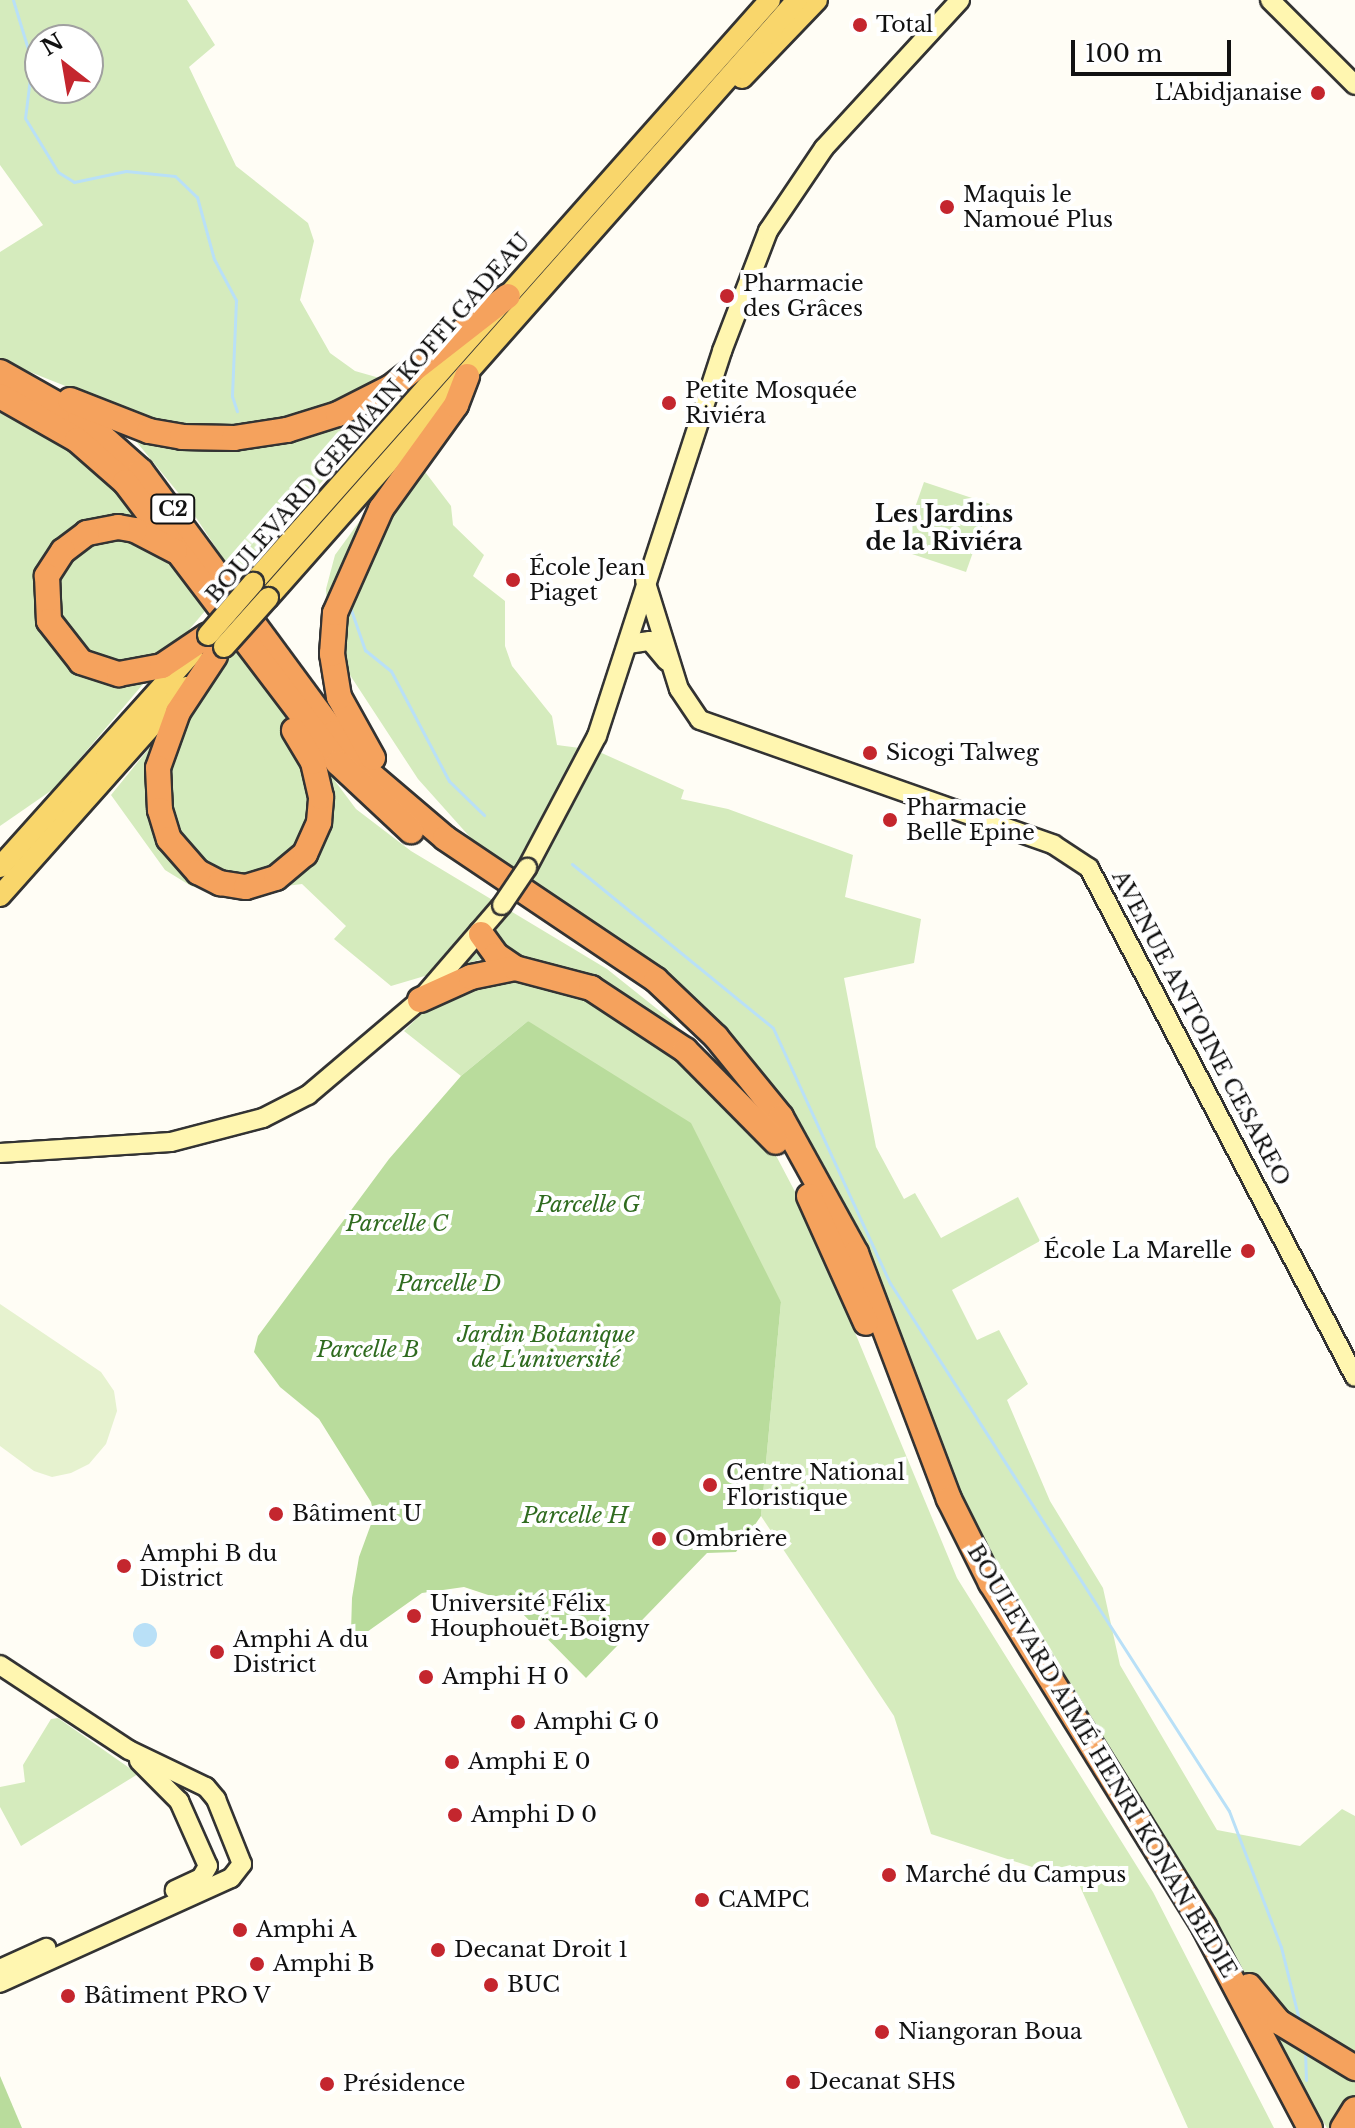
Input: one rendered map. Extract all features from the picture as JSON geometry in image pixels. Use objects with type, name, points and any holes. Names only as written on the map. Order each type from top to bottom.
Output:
[{"type":"highway","points":[[46,394],[182,437],[234,438],[287,430],[338,414],[391,387],[508,296]]},
{"type":"highway","name":"BOULEVARD AIMÉ HENRI KONAN BEDIE","points":[[0,372],[46,394],[117,447],[167,501],[358,761],[414,814],[656,980],[716,1037],[781,1117],[856,1253],[949,1499],[991,1583],[1204,1927],[1286,2081],[1299,2119]]},
{"type":"highway","points":[[465,849],[405,795],[359,739],[339,697],[332,654],[335,613],[361,546],[403,473],[456,405],[467,376]]},
{"type":"highway","name":"BOULEVARD AIMÉ HENRI KONAN BEDIE","points":[[0,396],[89,449],[125,482],[185,556],[257,661],[370,797],[443,854],[649,993],[747,1093],[811,1200],[974,1580],[1167,1892],[1299,2119]]},
{"type":"highway","points":[[185,556],[135,530],[118,527],[87,533],[63,551],[47,576],[49,621],[81,662],[119,674],[162,666],[216,646]]},
{"type":"highway","points":[[216,646],[165,742],[158,768],[158,798],[169,839],[187,864],[220,883],[246,887],[289,870],[310,845],[321,810],[313,762],[257,661]]},
{"type":"highway","points":[[481,934],[496,955],[515,968],[570,980],[625,1007],[685,1050],[776,1142]]},
{"type":"highway","points":[[420,1000],[471,977],[515,968]]},
{"type":"highway","points":[[1204,1927],[1225,1947],[1270,2013],[1308,2042],[1355,2068]]},
{"type":"highway","points":[[1343,2128],[1355,2109]]},
{"type":"main road","points":[[730,43],[756,0]]},
{"type":"main road","name":"BOULEVARD GERMAIN KOFFI GADEAU","points":[[0,896],[216,646],[508,296],[770,0]]},
{"type":"main road","name":"BOULEVARD GERMAIN KOFFI GADEAU","points":[[260,590],[467,376],[797,0]]},
{"type":"main road","points":[[706,104],[765,58],[817,0]]},
{"type":"main road","name":"BOULEVARD GERMAIN KOFFI GADEAU","points":[[0,867],[216,646]]},
{"type":"street","points":[[0,1153],[171,1142],[263,1118],[308,1095],[420,1000],[481,934],[527,868],[585,766],[628,644],[645,580],[768,231],[831,139],[960,0]]},
{"type":"street","points":[[1270,0],[1355,85]]},
{"type":"street","name":"AVENUE ANTOINE CESAREO","points":[[645,580],[687,705],[715,728],[1054,845],[1089,868],[1355,1377]]},
{"type":"street","points":[[628,644],[650,641],[673,668]]},
{"type":"street","points":[[0,1665],[129,1750],[206,1787],[240,1849],[241,1869],[47,1954],[0,1969]]},
{"type":"street","points":[[70,1944],[189,1884],[208,1870],[179,1801],[129,1750]]},
{"type":"street","points":[[0,1983],[47,1954]]},
{"type":"green space","points":[[0,0],[187,0],[215,45],[189,67],[236,166],[308,223],[314,241],[300,300],[330,353],[355,371],[383,379],[399,400],[234,575],[185,501],[103,401],[0,360],[0,252],[43,225],[0,165]]},
{"type":"green space","points":[[0,407],[112,478],[210,605],[55,788],[0,826]]},
{"type":"green space","points":[[410,452],[451,506],[453,525],[484,555],[473,576],[505,601],[505,646],[512,666],[552,716],[557,745],[595,750],[684,790],[681,799],[728,809],[853,855],[845,897],[921,919],[914,963],[844,978],[876,1147],[904,1199],[915,1193],[941,1238],[1018,1197],[1040,1241],[952,1290],[977,1340],[999,1330],[1028,1384],[1007,1400],[1050,1501],[1103,1588],[1120,1665],[1217,1830],[1300,1846],[1342,1809],[1355,1816],[1355,2128],[1327,2128],[1098,1742],[983,1562],[830,1189],[690,999],[626,944],[486,855],[418,779],[348,672],[328,622],[326,589],[335,555]]},
{"type":"green space","points":[[924,482],[990,504],[966,572],[900,550]]},
{"type":"green space","points":[[233,645],[356,809],[411,851],[607,969],[671,1020],[719,1074],[690,1047],[499,954],[391,986],[334,939],[346,926],[302,884],[221,894],[191,886],[165,870],[111,795]]},
{"type":"green space","points":[[495,976],[557,981],[682,1055],[771,1146],[802,1205],[957,1578],[1153,1892],[1274,2128],[1188,2128],[1078,1882],[931,1834],[894,1716],[761,1516],[781,1302],[528,1021],[461,1076],[404,1031],[429,1006]]},
{"type":"green space","name":"Jardin Botanique de L'université","points":[[528,1021],[691,1123],[781,1302],[761,1516],[736,1552],[707,1553],[586,1678],[512,1603],[464,1587],[422,1593],[357,1639],[351,1631],[352,1598],[359,1557],[374,1516],[371,1502],[319,1419],[280,1387],[254,1352],[258,1336],[389,1159],[461,1076]]},
{"type":"green space","points":[[0,1304],[101,1372],[114,1391],[117,1411],[106,1444],[89,1464],[71,1473],[52,1477],[34,1471],[0,1446]]},
{"type":"green space","points":[[58,1718],[138,1774],[21,1846],[0,1807],[0,1787],[25,1782],[23,1765],[51,1719]]},
{"type":"green space","points":[[0,2076],[22,2128],[0,2128]]},
{"type":"water","points":[[145,1623],[156,1630],[157,1635],[150,1646],[145,1647],[134,1640],[133,1635],[140,1624]]},
{"type":"waterway","points":[[13,0],[32,62],[25,118],[58,172],[74,182],[126,171],[175,176],[197,197],[214,259],[236,300],[232,396],[237,411]]},
{"type":"waterway","points":[[350,607],[365,650],[391,671],[449,781],[484,815]]},
{"type":"waterway","points":[[572,864],[773,1028],[890,1283],[1229,1811],[1281,1947],[1300,2024]]},
{"type":"waterway","points":[[1305,2051],[1306,2080]]},
{"type":"place","name":"Total","points":[[860,25]]},
{"type":"place","name":"L'Abidjanaise","points":[[1318,93]]},
{"type":"place","name":"Maquis le Namoué Plus","points":[[947,207]]},
{"type":"place","name":"Pharmacie des Grâces","points":[[727,296]]},
{"type":"place","name":"Petite Mosquée Riviéra","points":[[669,403]]},
{"type":"place","name":"École Jean Piaget","points":[[513,580]]},
{"type":"place","name":"Sicogi Talweg","points":[[870,753]]},
{"type":"place","name":"Pharmacie Belle Epine","points":[[890,820]]},
{"type":"place","name":"École La Marelle","points":[[1248,1251]]},
{"type":"place","name":"Centre National Floristique","points":[[710,1485]]},
{"type":"place","name":"Bâtiment U","points":[[276,1514]]},
{"type":"place","name":"Ombrière","points":[[659,1539]]},
{"type":"place","name":"Amphi B du District","points":[[124,1566]]},
{"type":"place","name":"Université Félix Houphouët-Boigny","points":[[414,1616]]},
{"type":"place","name":"Amphi A du District","points":[[217,1652]]},
{"type":"place","name":"Amphi H 0","points":[[426,1677]]},
{"type":"place","name":"Amphi G 0","points":[[518,1722]]},
{"type":"place","name":"Amphi E 0","points":[[452,1762]]},
{"type":"place","name":"Amphi D 0","points":[[455,1815]]},
{"type":"place","name":"Marché du Campus","points":[[889,1875]]},
{"type":"place","name":"CAMPC","points":[[702,1900]]},
{"type":"place","name":"Amphi A","points":[[240,1930]]},
{"type":"place","name":"Decanat Droit 1","points":[[438,1950]]},
{"type":"place","name":"Amphi B","points":[[257,1964]]},
{"type":"place","name":"BUC","points":[[491,1985]]},
{"type":"place","name":"Bâtiment PRO V","points":[[68,1996]]},
{"type":"place","name":"Niangoran Boua","points":[[882,2032]]},
{"type":"place","name":"Decanat SHS","points":[[793,2082]]},
{"type":"place","name":"Présidence","points":[[327,2084]]},
{"type":"district","name":"Les Jardins de la Riviéra","points":[[944,528]]},
{"type":"park label","name":"Parcelle G","points":[[588,1205]]},
{"type":"park label","name":"Parcelle C","points":[[397,1224]]},
{"type":"park label","name":"Parcelle D","points":[[449,1284]]},
{"type":"park label","name":"Parcelle B","points":[[368,1350]]},
{"type":"park label","name":"Parcelle H","points":[[575,1516]]}]
